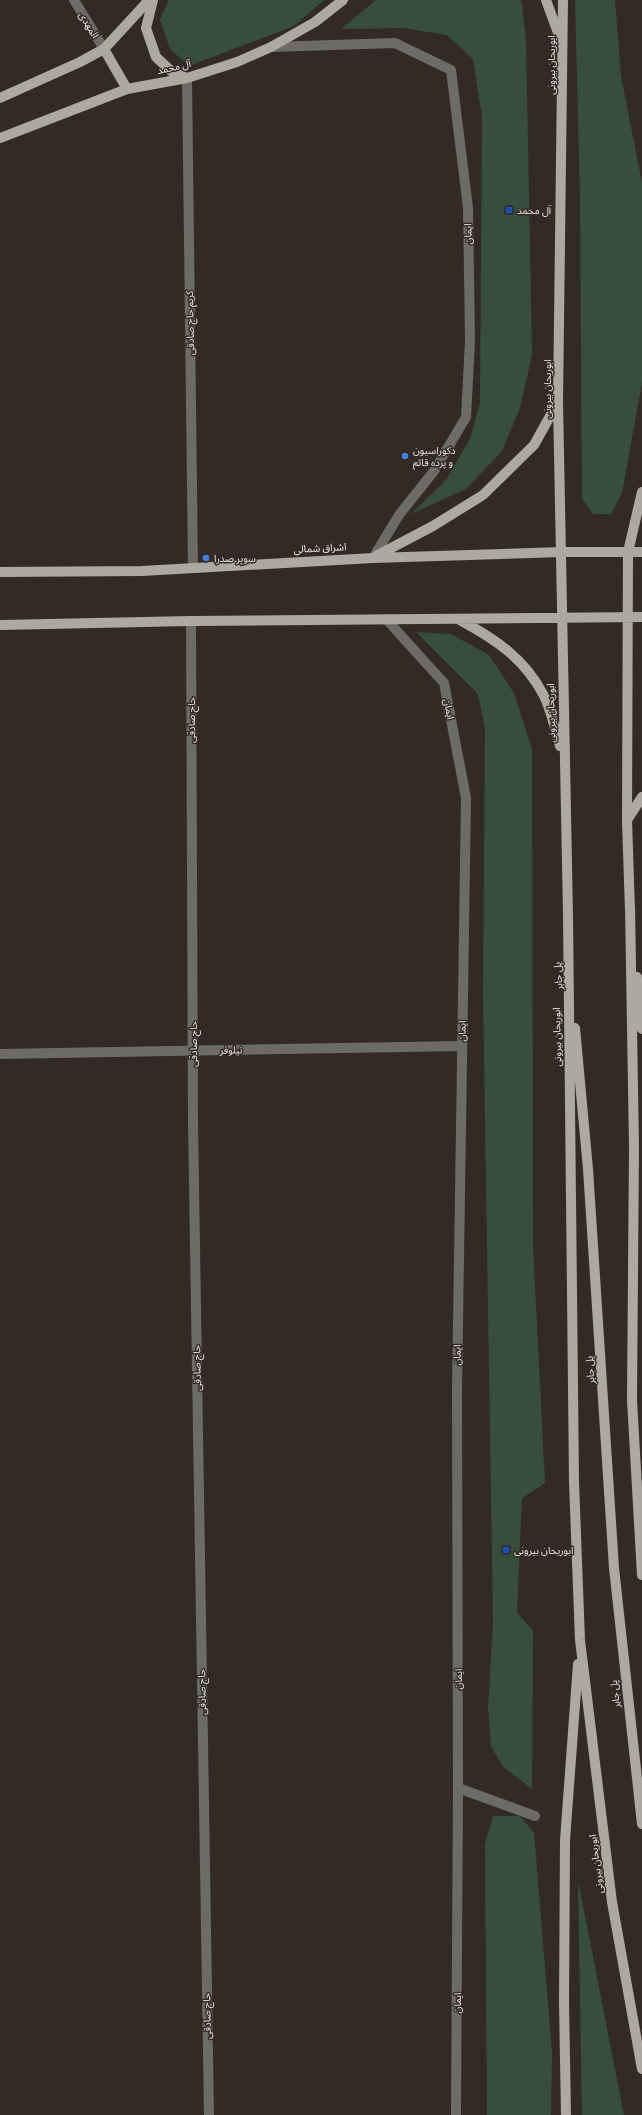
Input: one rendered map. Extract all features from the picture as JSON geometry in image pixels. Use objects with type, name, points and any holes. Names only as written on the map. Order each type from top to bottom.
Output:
[{"type":"main road","points":[[0,98],[80,62],[104,49],[149,0]]},
{"type":"main road","points":[[153,0],[146,28],[156,58],[171,71],[187,78]]},
{"type":"main road","name":"آل محمد","points":[[0,138],[127,89],[187,78],[237,62],[270,47],[315,22],[343,0]]},
{"type":"main road","points":[[546,0],[564,49]]},
{"type":"main road","name":"ابوریحان بیرونی","points":[[563,0],[564,49],[558,402],[562,552],[561,618],[568,915],[574,1482],[580,1640],[612,1902],[642,2069]]},
{"type":"main road","points":[[104,49],[127,89]]},
{"type":"main road","points":[[373,558],[433,526],[483,495],[534,445],[558,402]]},
{"type":"main road","points":[[642,492],[628,552],[626,820],[630,906],[634,1147],[632,1400],[642,1575]]},
{"type":"main road","name":"اشراق شمالی","points":[[0,572],[142,570],[373,558],[562,552],[642,552]]},
{"type":"main road","points":[[0,625],[191,621],[642,617]]},
{"type":"main road","points":[[459,619],[493,638],[520,661],[543,694],[561,748],[564,767]]},
{"type":"main road","points":[[626,820],[642,797]]},
{"type":"main road","points":[[630,906],[642,1029]]},
{"type":"main road","name":"پل جابر","points":[[568,915],[569,966],[588,1169],[614,1568],[642,1824]]},
{"type":"main road","points":[[566,2115],[564,2002],[565,1840],[580,1640]]},
{"type":"street","name":"المهدی","points":[[74,0],[104,49]]},
{"type":"street","name":"ایمان","points":[[270,47],[395,44],[451,70],[468,208],[470,341],[466,416],[434,471],[399,515],[373,558]]},
{"type":"street","name":"کریم حاج صادقی","points":[[187,78],[193,568]]},
{"type":"street","name":"ایمان","points":[[386,619],[444,683],[466,798],[457,1390],[458,1788],[456,2115]]},
{"type":"street","name":"حاج صادقی","points":[[191,621],[193,1051],[209,2115]]},
{"type":"street","name":"نیلوفر","points":[[0,1054],[462,1046]]},
{"type":"street","points":[[458,1788],[535,1816]]},
{"type":"green space","points":[[169,0],[324,0],[294,26],[189,66],[170,49],[160,19]]},
{"type":"green space","points":[[376,0],[521,0],[526,39],[532,355],[520,408],[502,451],[466,489],[411,514],[446,480],[470,439],[480,403],[482,117],[473,59],[447,35],[403,28],[341,29]]},
{"type":"green space","points":[[575,0],[615,0],[621,76],[642,183],[642,382],[622,493],[611,514],[593,514],[582,498],[580,196]]},
{"type":"green space","points":[[416,632],[451,634],[489,655],[514,693],[532,749],[533,1245],[545,1483],[522,1498],[517,1613],[533,1630],[532,1789],[503,1767],[491,1746],[488,1709],[493,1622],[483,993],[485,729],[478,694]]},
{"type":"green space","points":[[493,1816],[520,1816],[534,1833],[552,2052],[551,2115],[487,2115],[485,1844]]},
{"type":"green space","points":[[578,1880],[624,2115],[582,2115]]},
{"type":"place","name":"آل محمد","points":[[509,210]]},
{"type":"place","name":"دکوراسیون و پرده قائم","points":[[405,456]]},
{"type":"place","name":"سوپر صدرا","points":[[206,558]]},
{"type":"place","name":"ابوریحان بیرونی","points":[[506,1550]]}]
